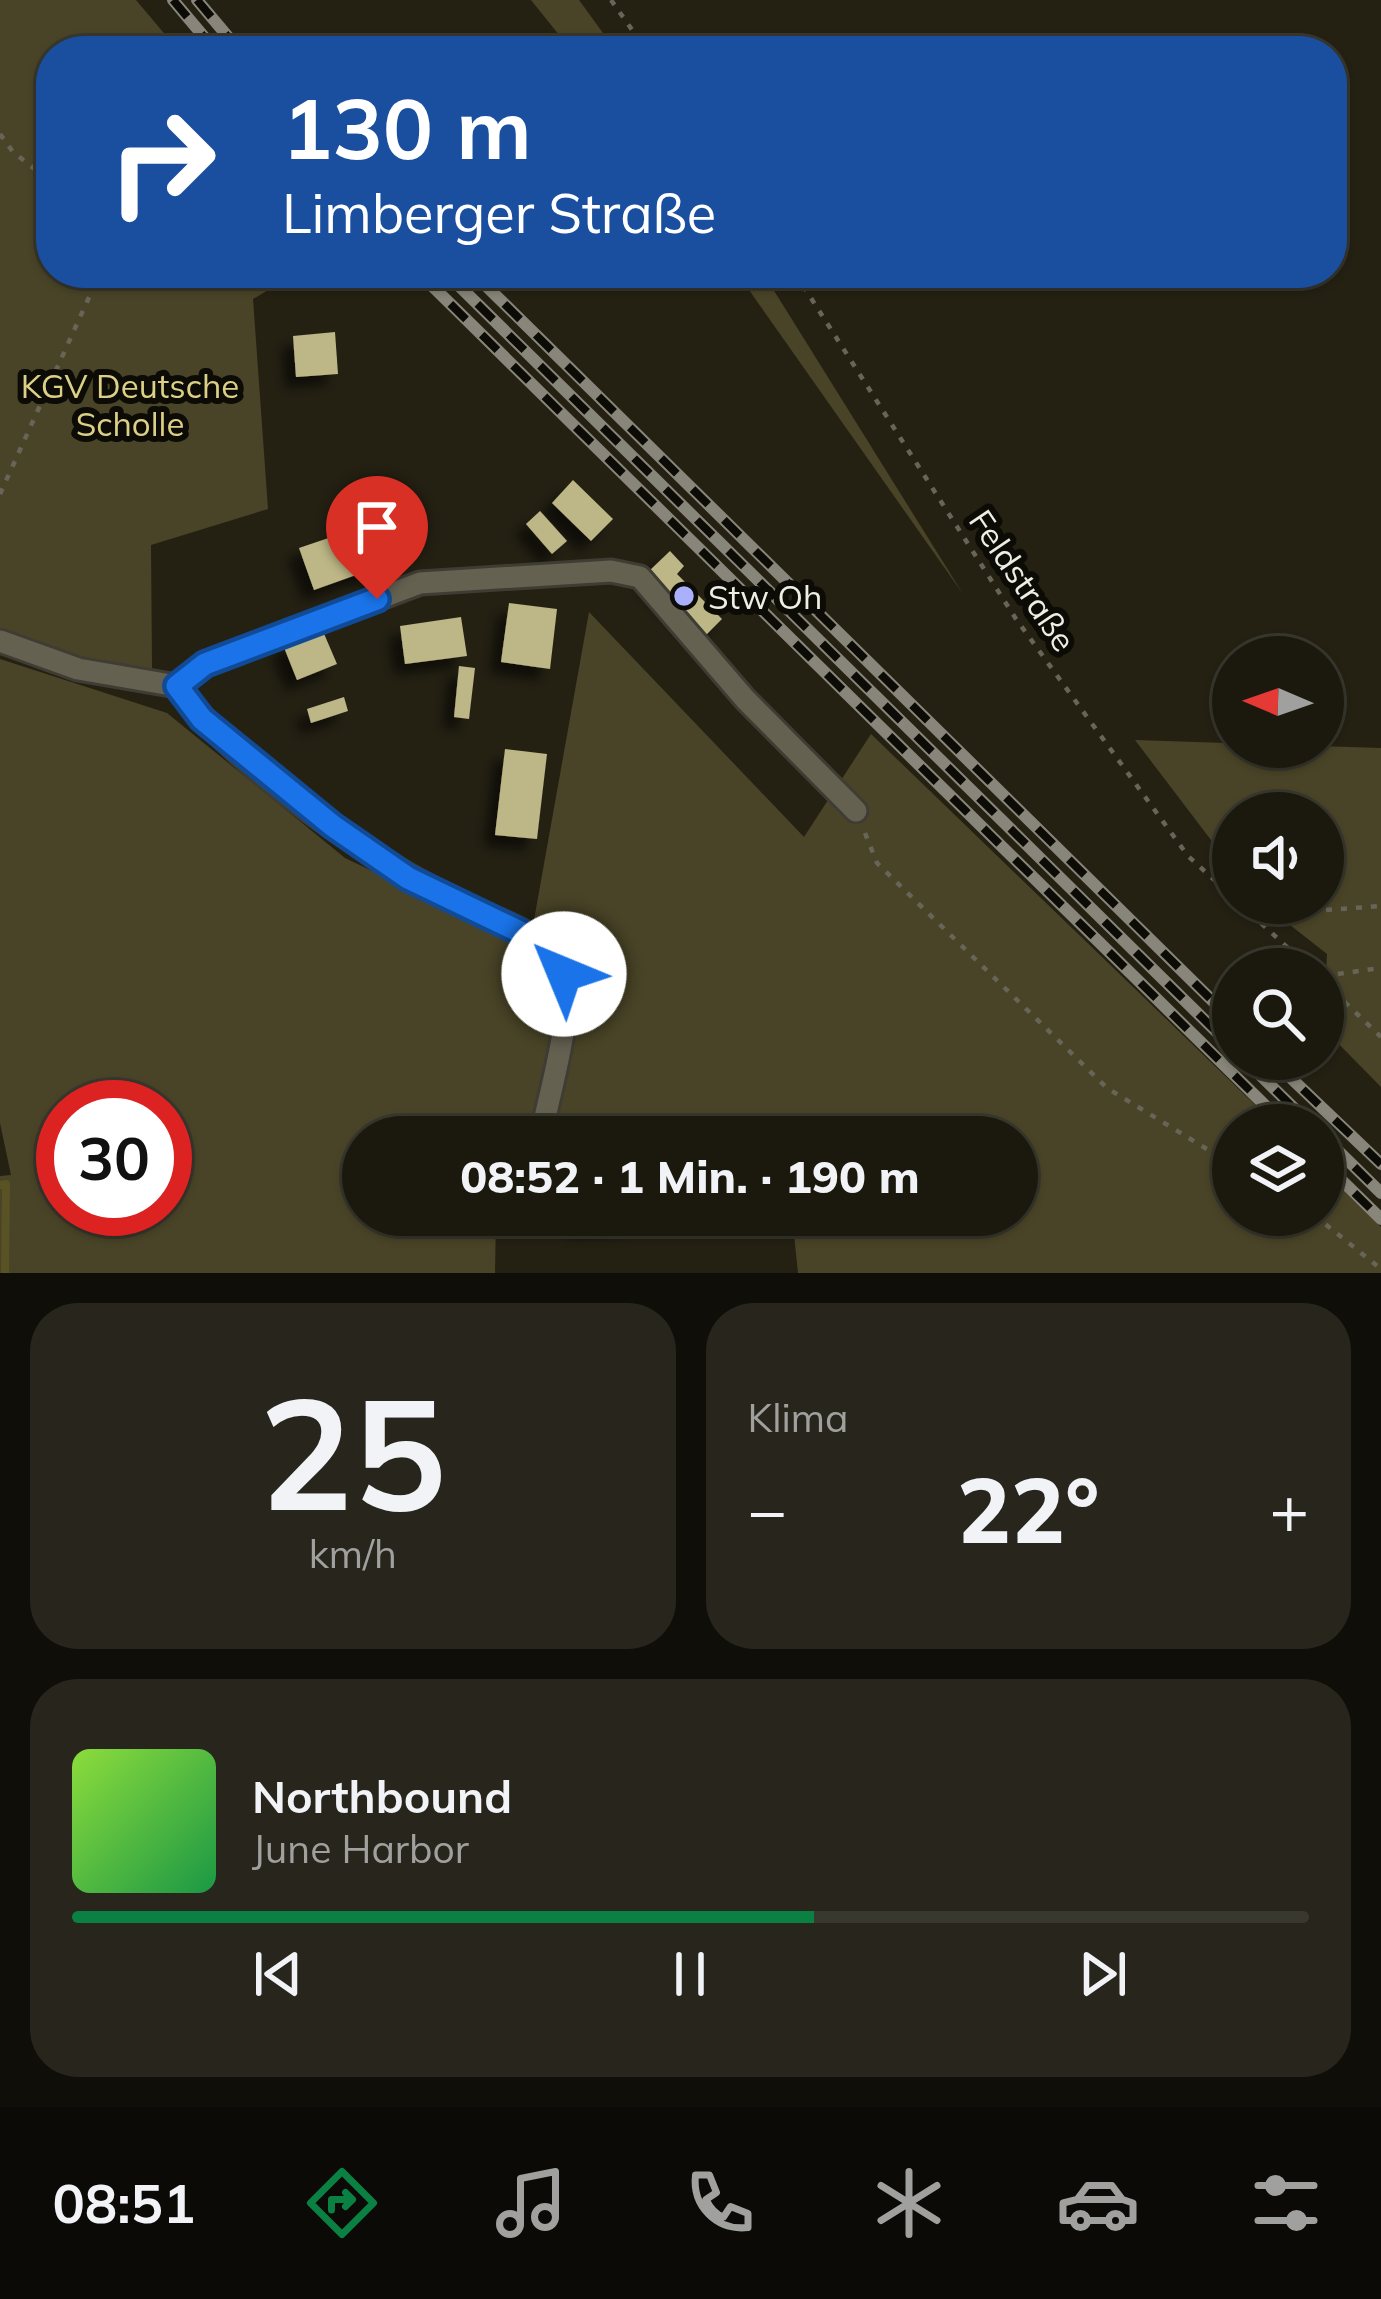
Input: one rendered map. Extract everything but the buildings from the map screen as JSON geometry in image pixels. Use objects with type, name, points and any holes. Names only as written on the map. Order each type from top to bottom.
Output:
[{"type":"street","points":[[177,686],[205,664],[420,584],[611,571],[640,577],[746,699],[856,811]]},
{"type":"street","points":[[0,641],[78,669],[177,686],[202,719],[351,839],[408,878],[545,944],[564,974],[565,1004],[545,1116]]},
{"type":"path","points":[[611,0],[636,36]]},
{"type":"path","points":[[0,134],[36,170]]},
{"type":"path","points":[[0,494],[93,288]]},
{"type":"path","name":"Feldstraße","points":[[805,288],[1016,619],[1189,856],[1212,878]]},
{"type":"path","points":[[856,811],[877,863],[1046,1033],[1107,1088],[1212,1152]]},
{"type":"path","points":[[1344,909],[1381,906]]},
{"type":"path","name":"Feldstraße","points":[[1262,924],[1288,948]]},
{"type":"path","points":[[1344,974],[1381,968]]},
{"type":"path","points":[[1344,999],[1381,1037]]},
{"type":"path","points":[[1340,1236],[1381,1269]]},
{"type":"green space","name":"KGV Deutsche Scholle","points":[[0,0],[136,0],[166,36],[36,36],[36,288],[272,288],[253,299],[268,509],[151,545],[152,669],[82,657],[0,628]]},
{"type":"green space","points":[[531,0],[579,0],[605,36],[560,36]]},
{"type":"green space","points":[[748,288],[772,288],[963,594]]},
{"type":"green space","points":[[589,612],[804,837],[871,734],[1212,1063],[1212,1080],[1229,1080],[1254,1104],[1212,1104],[1212,1236],[1344,1236],[1344,1191],[1381,1227],[1381,1273],[798,1273],[794,1236],[1038,1236],[1038,1116],[555,1116],[588,953],[534,920]]},
{"type":"green space","points":[[0,659],[167,713],[345,858],[524,943],[552,971],[557,1001],[535,1116],[342,1116],[342,1236],[496,1236],[495,1273],[0,1273],[0,1176],[11,1175],[0,1123]]},
{"type":"green space","points":[[1135,740],[1212,743],[1212,768],[1344,768],[1344,747],[1381,748],[1381,1087],[1344,1049],[1344,948],[1319,948],[1289,924],[1344,924],[1344,792],[1212,792],[1212,841]]},
{"type":"waterway","points":[[0,1185],[6,1184],[5,1273]]},
{"type":"railway","points":[[173,0],[203,36]]},
{"type":"railway","points":[[197,0],[227,36]]},
{"type":"railway","points":[[434,288],[1264,1104]]},
{"type":"railway","points":[[461,288],[1212,1027]]},
{"type":"railway","points":[[488,288],[1212,1000]]},
{"type":"railway","points":[[1265,1080],[1290,1104]]},
{"type":"railway","points":[[1293,1080],[1381,1164]]},
{"type":"railway","points":[[1344,1157],[1381,1193]]},
{"type":"railway","points":[[1344,1183],[1381,1219]]},
{"type":"place","name":"Stw Oh","points":[[684,596]]},
{"type":"route","points":[[377,599],[205,664],[177,686],[202,719],[333,826],[408,878],[545,944],[564,974]]}]
